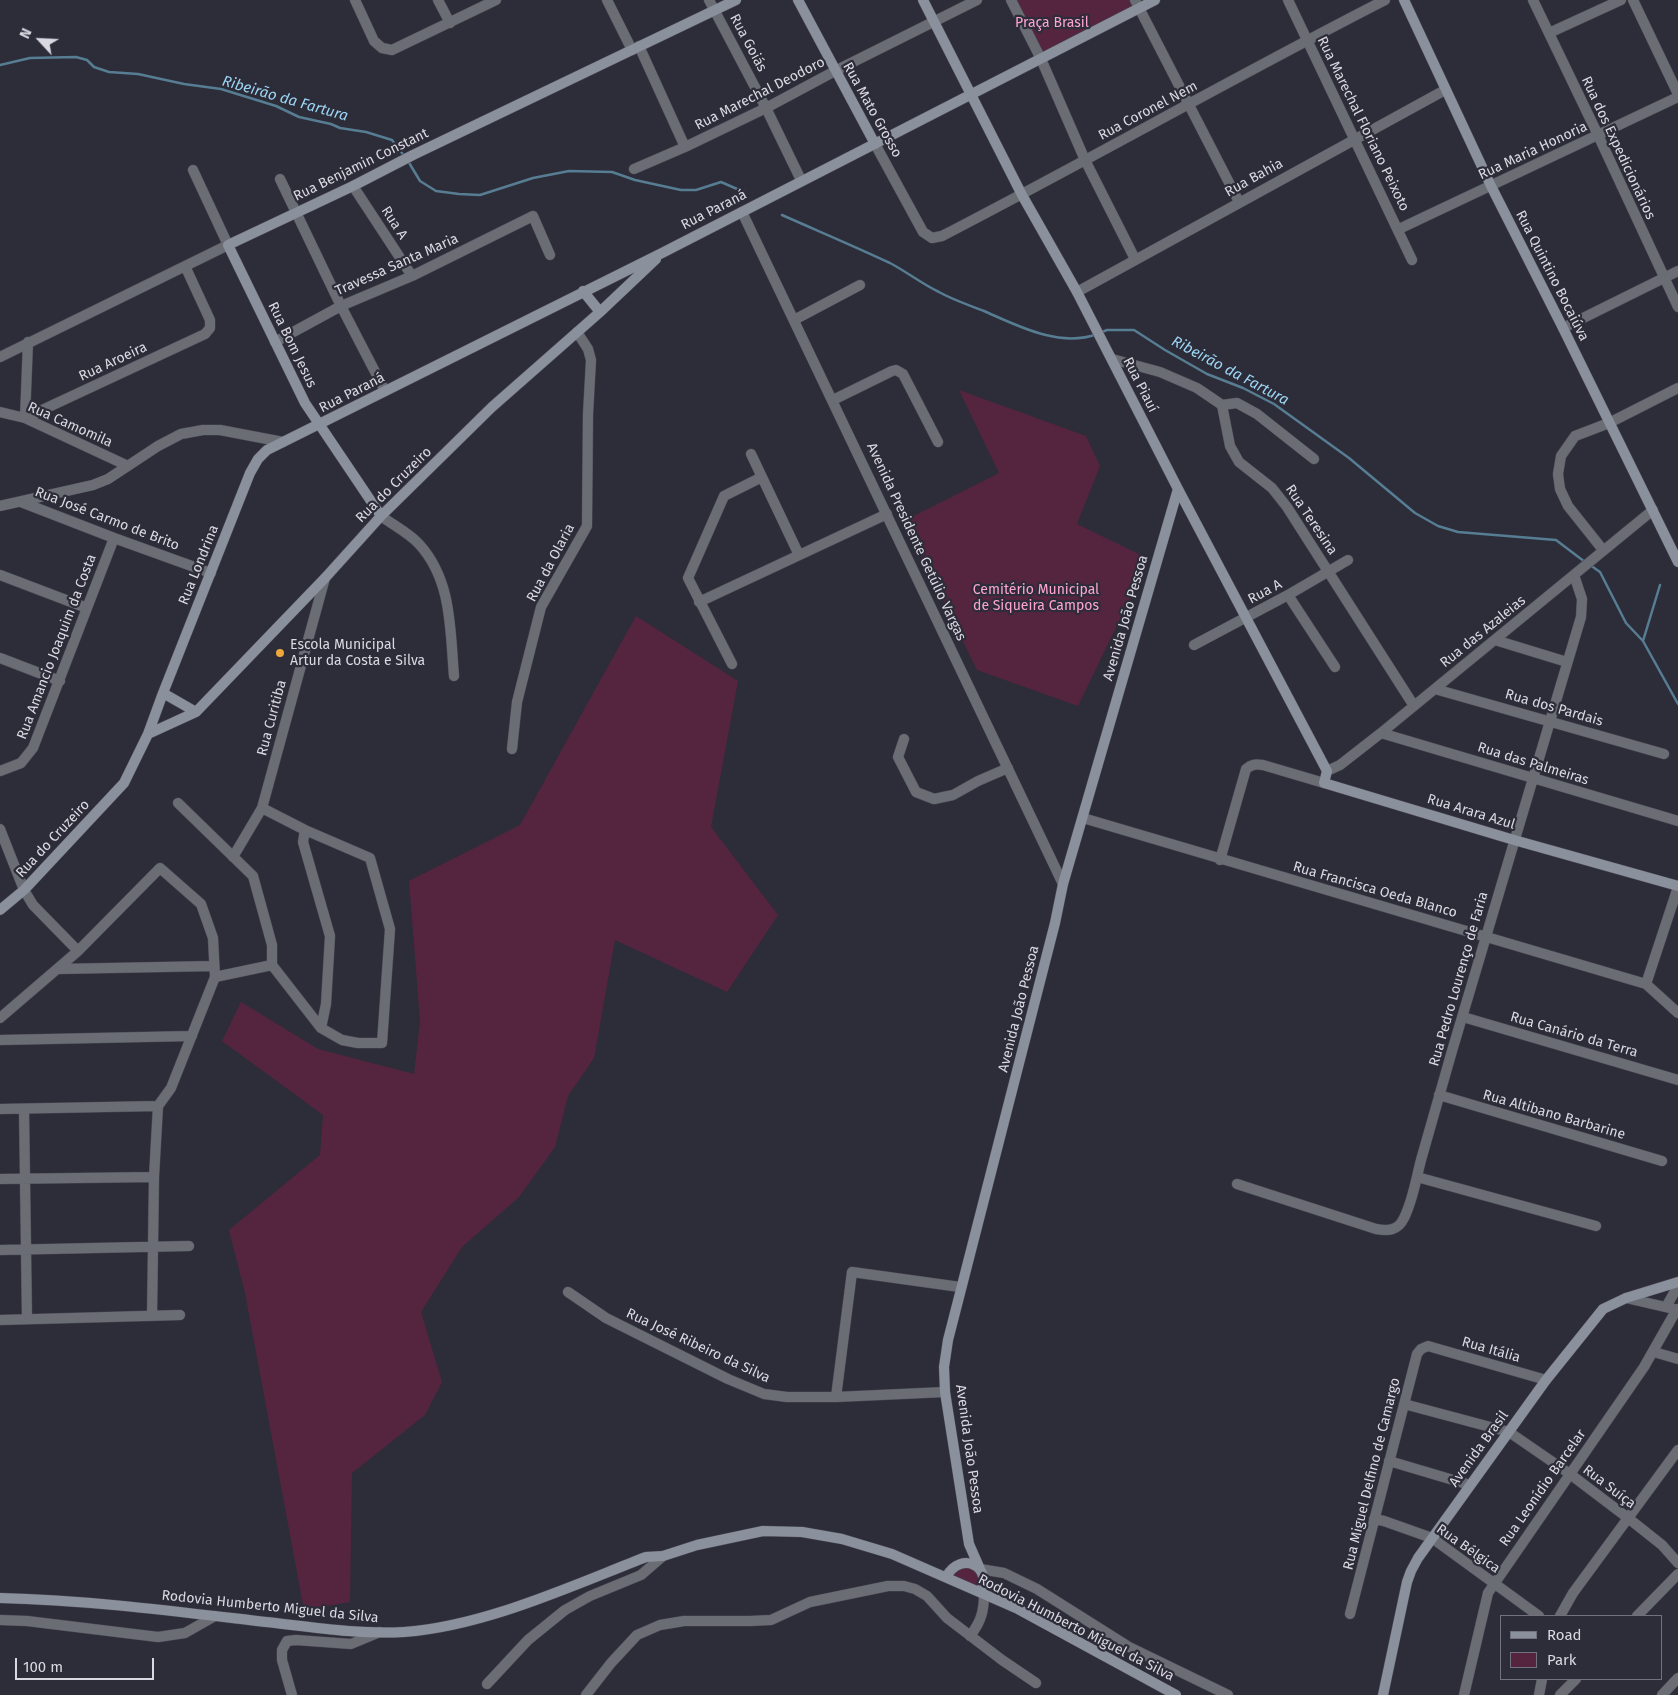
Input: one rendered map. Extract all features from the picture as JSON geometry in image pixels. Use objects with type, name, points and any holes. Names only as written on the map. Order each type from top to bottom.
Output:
[{"type":"street","points":[[355,0],[374,41],[382,48],[392,50],[496,0]]},
{"type":"street","points":[[438,0],[450,23]]},
{"type":"street","points":[[607,0],[635,48],[685,147]]},
{"type":"street","name":"Rua Goiás","points":[[709,0],[766,108],[801,180]]},
{"type":"street","name":"Rua Benjamin Constant","points":[[0,357],[296,211],[353,186],[736,0]]},
{"type":"street","name":"Rua Mato Grosso","points":[[798,0],[923,232]]},
{"type":"street","name":"Rua Piauí","points":[[923,0],[1022,195],[1077,292],[1178,489],[1327,771]]},
{"type":"street","name":"Rua Marechal Deodoro","points":[[634,169],[766,108],[977,0]]},
{"type":"street","points":[[1012,0],[1041,59],[1085,160],[1135,259]]},
{"type":"street","name":"Rua Paraná","points":[[267,450],[662,253],[801,180],[1041,59],[1137,4],[1155,0]]},
{"type":"street","name":"Rua Marechal Floriano Peixoto","points":[[1288,0],[1412,260]]},
{"type":"street","name":"Rua Coronel Nem","points":[[923,232],[932,238],[942,236],[1385,0]]},
{"type":"street","name":"Rua Quintino Bocaiúva","points":[[1404,0],[1491,186],[1678,562]]},
{"type":"street","name":"Rua dos Expedicionários","points":[[1533,0],[1678,307]]},
{"type":"street","points":[[1549,33],[1621,0]]},
{"type":"street","points":[[1633,0],[1678,96]]},
{"type":"street","points":[[1137,4],[1239,202]]},
{"type":"street","name":"Rua Bahia","points":[[1077,292],[1445,90]]},
{"type":"street","name":"Rua Maria Honoria","points":[[1399,230],[1678,96]]},
{"type":"street","name":"Rua Bom Jesus","points":[[193,170],[305,403],[381,516],[418,542],[435,564],[446,595],[454,676]]},
{"type":"street","points":[[280,179],[384,391]]},
{"type":"street","name":"Rua A","points":[[353,186],[412,276]]},
{"type":"street","name":"Avenida Presidente Getúlio Vargas","points":[[742,212],[1063,884]]},
{"type":"street","name":"Travessa Santa Maria","points":[[275,342],[341,306],[412,276],[533,216],[550,255]]},
{"type":"street","name":"Rua do Cruzeiro","points":[[148,734],[196,712],[325,578],[381,516],[492,407],[600,312],[662,253]]},
{"type":"street","name":"Rua Aroeira","points":[[25,418],[205,334],[210,328],[210,320],[185,266]]},
{"type":"street","points":[[1563,328],[1678,271]]},
{"type":"street","points":[[794,320],[860,285]]},
{"type":"street","points":[[583,291],[600,312]]},
{"type":"street","name":"Rua da Olaria","points":[[512,749],[516,702],[541,607],[587,526],[588,414],[591,360],[588,349],[577,332]]},
{"type":"street","points":[[25,418],[28,342]]},
{"type":"street","points":[[1112,360],[1168,376],[1197,388],[1222,405],[1237,403],[1256,414],[1314,459]]},
{"type":"street","points":[[833,400],[892,370],[900,372],[903,374],[938,442]]},
{"type":"street","points":[[1603,550],[1568,506],[1560,489],[1558,474],[1561,456],[1575,436],[1609,423],[1678,388]]},
{"type":"street","name":"Rua Teresina","points":[[1222,405],[1230,446],[1239,462],[1272,488],[1287,507],[1329,570],[1414,706]]},
{"type":"street","name":"Rua Camomila","points":[[0,412],[25,418],[128,466]]},
{"type":"street","points":[[0,506],[93,485],[108,479],[158,446],[181,434],[204,430],[220,430],[283,442]]},
{"type":"street","name":"Rua Londrina","points":[[124,783],[148,734],[250,472],[258,459],[267,450]]},
{"type":"street","points":[[751,454],[799,555]]},
{"type":"street","points":[[732,664],[688,578],[724,496],[762,477]]},
{"type":"street","name":"Avenida João Pessoa","points":[[970,1636],[983,1614],[983,1582],[980,1569],[969,1544],[945,1392],[944,1367],[948,1340],[960,1287],[983,1206],[1055,923],[1063,884],[1178,489]]},
{"type":"street","name":"Rua José Carmo de Brito","points":[[21,502],[114,538],[211,572]]},
{"type":"street","name":"Rua das Azaleias","points":[[1327,771],[1340,765],[1381,733],[1653,510]]},
{"type":"street","points":[[699,602],[887,514]]},
{"type":"street","name":"Rua Amancio Joaquim da Costa","points":[[0,771],[21,763],[33,748],[114,538]]},
{"type":"street","name":"Rua A","points":[[1194,645],[1288,595],[1348,560]]},
{"type":"street","name":"Rua Pedro Lourenço de Faria","points":[[1236,1184],[1376,1229],[1389,1231],[1396,1228],[1403,1220],[1414,1193],[1416,1177],[1439,1096],[1581,617],[1582,599],[1577,573]]},
{"type":"street","points":[[0,575],[87,608]]},
{"type":"street","name":"Rua Curitiba","points":[[233,857],[262,808],[325,578]]},
{"type":"street","points":[[1288,595],[1335,667]]},
{"type":"street","points":[[1495,640],[1567,662]]},
{"type":"street","points":[[0,658],[60,681]]},
{"type":"street","name":"Rua dos Pardais","points":[[1435,688],[1664,754]]},
{"type":"street","points":[[163,693],[196,712]]},
{"type":"street","name":"Rua das Palmeiras","points":[[1381,733],[1678,821]]},
{"type":"street","points":[[904,739],[898,758],[916,792],[934,799],[954,795],[978,780],[1008,768]]},
{"type":"street","name":"Rua Arara Azul","points":[[1220,860],[1246,770],[1256,764],[1678,887]]},
{"type":"street","points":[[1324,783],[1327,771]]},
{"type":"street","name":"Rua do Cruzeiro","points":[[0,910],[24,890],[124,783]]},
{"type":"street","points":[[178,803],[253,876],[272,945],[272,965],[321,1028],[342,1040],[358,1043],[382,1043],[390,929],[370,858],[305,830],[262,808]]},
{"type":"street","name":"Rua Francisca Oeda Blanco","points":[[1083,818],[1220,860],[1646,984],[1678,1013]]},
{"type":"street","points":[[0,829],[24,890],[37,910],[78,951]]},
{"type":"street","points":[[305,830],[303,842],[330,936],[326,1004],[321,1028]]},
{"type":"street","points":[[0,1018],[78,951],[160,868],[201,904],[213,938],[215,971],[171,1088],[158,1106],[152,1246],[152,1316]]},
{"type":"street","points":[[1646,984],[1678,887]]},
{"type":"street","points":[[58,969],[215,971],[272,965]]},
{"type":"street","name":"Rua Canário da Terra","points":[[1463,1018],[1678,1080]]},
{"type":"street","points":[[0,1040],[192,1036]]},
{"type":"street","name":"Rua Altibano Barbarine","points":[[1439,1096],[1662,1160]]},
{"type":"street","points":[[0,1109],[158,1106]]},
{"type":"street","points":[[24,1109],[27,1319]]},
{"type":"street","points":[[0,1179],[154,1177]]},
{"type":"street","points":[[1416,1177],[1596,1226]]},
{"type":"street","points":[[0,1250],[189,1246]]},
{"type":"street","points":[[836,1397],[852,1272],[960,1287]]},
{"type":"street","name":"Avenida Brasil","points":[[1383,1695],[1411,1571],[1432,1538],[1546,1380],[1603,1309],[1626,1298],[1678,1282]]},
{"type":"street","points":[[1666,1307],[1678,1286]]},
{"type":"street","name":"Rua José Ribeiro da Silva","points":[[568,1292],[606,1318],[728,1379],[764,1394],[781,1397],[836,1397],[945,1392]]},
{"type":"street","points":[[1626,1298],[1677,1310]]},
{"type":"street","name":"Rua Leonídio Barcelar","points":[[1464,1695],[1484,1601],[1493,1583],[1654,1352],[1677,1310]]},
{"type":"street","points":[[0,1320],[180,1315]]},
{"type":"street","name":"Rua Itália","points":[[1428,1346],[1546,1380]]},
{"type":"street","name":"Rua Miguel Delfino de Camargo","points":[[1350,1614],[1417,1354],[1421,1348],[1428,1346]]},
{"type":"street","points":[[1654,1352],[1678,1359]]},
{"type":"street","name":"Rua Suíça","points":[[1404,1404],[1509,1432],[1570,1474],[1628,1518],[1662,1545],[1678,1563]]},
{"type":"street","points":[[1561,1615],[1573,1593],[1678,1450]]},
{"type":"street","points":[[1389,1461],[1470,1486]]},
{"type":"street","name":"Rua Bélgica","points":[[1374,1520],[1384,1521],[1432,1538],[1538,1615]]},
{"type":"street","name":"Rodovia Humberto Miguel da Silva","points":[[0,1598],[33,1599],[215,1616],[333,1630],[404,1632],[442,1627],[496,1613],[646,1558],[663,1556],[697,1545],[763,1531],[802,1532],[850,1541],[892,1554],[946,1577],[1018,1609],[1176,1695]]},
{"type":"street","points":[[946,1577],[969,1544]]},
{"type":"street","points":[[487,1684],[528,1640],[565,1610],[590,1596],[641,1575],[663,1556]]},
{"type":"street","points":[[956,1565],[968,1563],[980,1569],[1004,1573],[1037,1589],[1129,1647],[1228,1695]]},
{"type":"street","points":[[1638,1615],[1678,1574]]},
{"type":"street","points":[[586,1695],[611,1663],[638,1635],[660,1625],[684,1621],[771,1620],[810,1602],[888,1586],[904,1586],[915,1589],[927,1596],[947,1618],[1036,1684]]},
{"type":"street","points":[[0,1620],[27,1621],[158,1637],[185,1634],[215,1616]]},
{"type":"street","points":[[292,1695],[282,1660],[282,1650],[287,1641],[351,1644],[380,1632]]},
{"type":"street","points":[[1662,1695],[1678,1678]]},
{"type":"street","points":[[1539,1695],[1542,1680]]},
{"type":"street","points":[[1560,1695],[1575,1680]]},
{"type":"green space","name":"Praça Brasil","points":[[1014,0],[1132,0],[1136,6],[1042,55]]},
{"type":"green space","name":"Cemitério Municipal de Siqueira Campos","points":[[959,390],[1086,436],[1100,466],[1077,524],[1149,559],[1078,706],[977,670],[904,521],[999,473]]},
{"type":"green space","points":[[636,616],[738,681],[711,827],[778,915],[727,992],[615,940],[594,1058],[568,1096],[555,1147],[519,1197],[462,1247],[421,1312],[442,1382],[425,1415],[352,1473],[350,1602],[304,1610],[245,1293],[229,1230],[320,1155],[323,1115],[222,1041],[241,1002],[318,1049],[414,1074],[420,1021],[409,881],[520,825]]},
{"type":"green space","points":[[974,1566],[982,1588],[948,1575],[951,1570]]},
{"type":"waterway","name":"Ribeirão da Fartura","points":[[0,65],[30,58],[76,57],[87,60],[94,67],[109,72],[138,74],[184,84],[221,89],[276,106],[299,117],[331,124],[340,128],[366,132],[392,140],[405,157]]},
{"type":"waterway","name":"Ribeirão da Fartura","points":[[408,161],[420,181],[436,191],[459,194],[480,195],[533,178],[569,171],[612,172],[635,180],[681,190],[696,190],[721,182],[744,192]]},
{"type":"waterway","name":"Ribeirão da Fartura","points":[[782,215],[890,263],[950,298],[1025,329],[1054,337],[1083,338],[1097,334]]},
{"type":"waterway","name":"Ribeirão da Fartura","points":[[1102,332],[1107,330],[1134,330],[1207,374],[1243,388],[1274,404],[1349,458],[1415,513],[1438,526],[1458,532],[1556,540],[1585,562]]},
{"type":"waterway","name":"Ribeirão da Fartura","points":[[1590,565],[1600,572],[1626,623],[1643,641],[1678,704]]},
{"type":"waterway","points":[[1643,641],[1660,585]]},
{"type":"place","name":"Escola Municipal Artur da Costa e Silva","points":[[280,653]]}]
